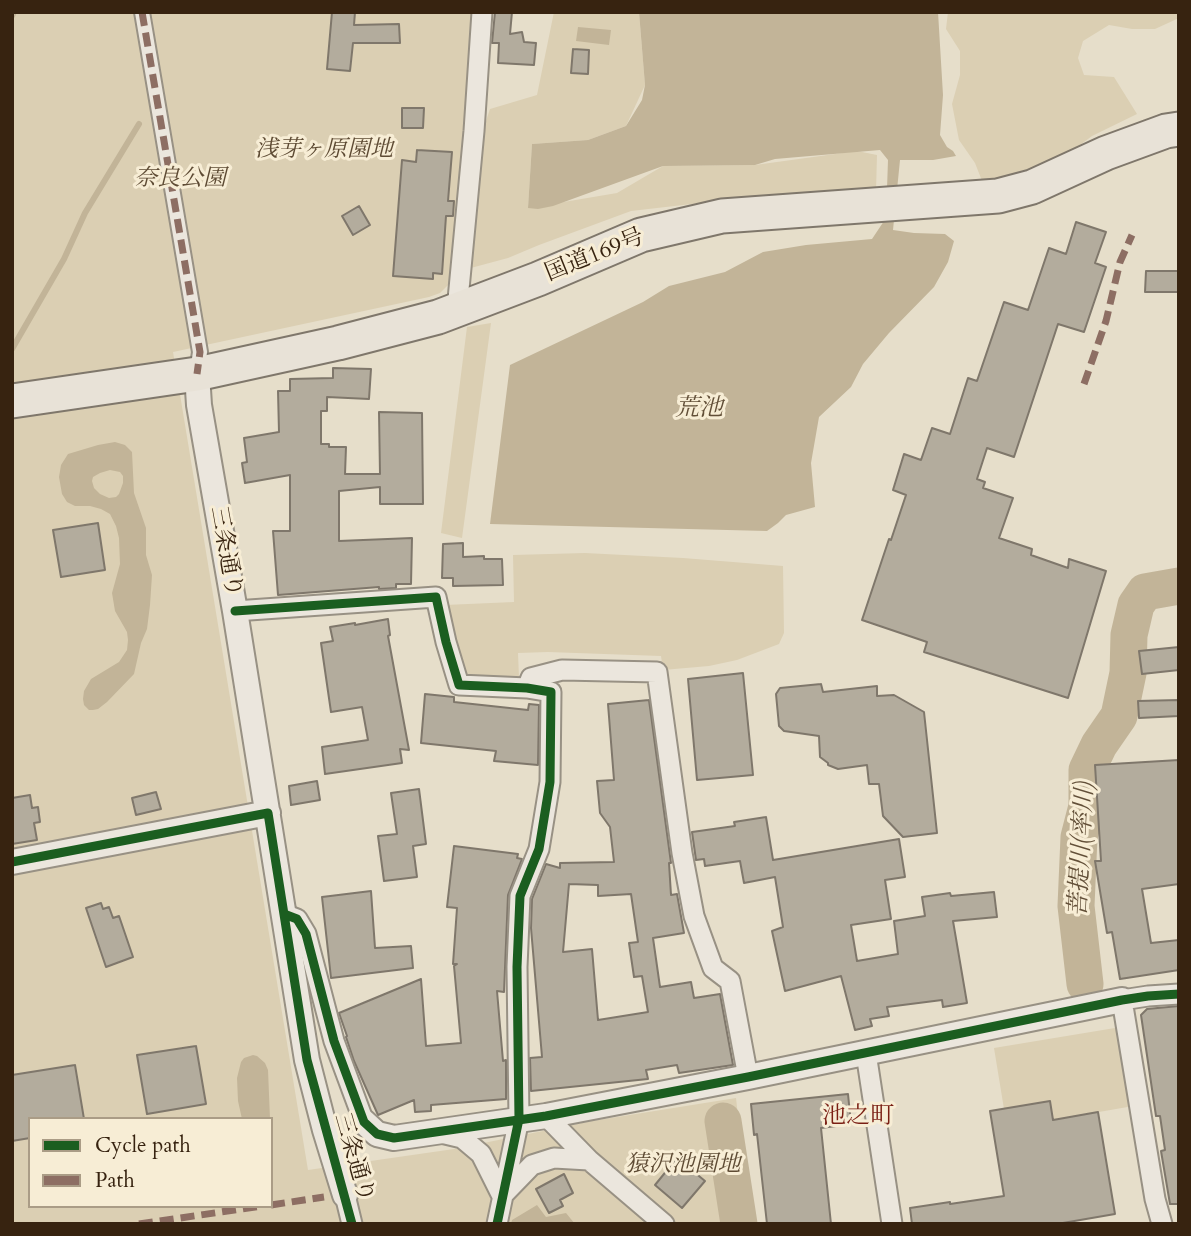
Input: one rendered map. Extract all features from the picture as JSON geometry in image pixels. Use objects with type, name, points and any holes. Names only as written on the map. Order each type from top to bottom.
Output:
[{"type":"highway","name":"国道169号","points":[[12,401],[197,374],[338,343],[438,317],[538,279],[641,235],[722,216],[998,196],[1032,187],[1106,153],[1166,131],[1179,129]]},
{"type":"street","points":[[142,12],[200,352],[197,374]]},
{"type":"street","points":[[457,310],[482,12]]},
{"type":"street","name":"三条通り","points":[[197,374],[307,1060],[352,1224]]},
{"type":"street","points":[[235,611],[436,597],[459,685],[527,688],[551,692],[550,782],[539,849],[520,896],[517,967],[519,1119],[498,1224]]},
{"type":"street","points":[[527,688],[531,678],[562,670],[657,672],[681,853],[694,916],[713,968],[730,981],[748,1077]]},
{"type":"street","points":[[12,862],[268,813]]},
{"type":"street","points":[[285,914],[297,919],[306,934],[334,1041],[365,1122],[377,1134],[394,1138],[545,1116],[1122,1000],[1179,994]]},
{"type":"street","points":[[1122,1000],[1155,1199],[1162,1224]]},
{"type":"street","points":[[866,1053],[892,1224]]},
{"type":"street","points":[[545,1116],[589,1160],[664,1224]]},
{"type":"street","points":[[437,1132],[462,1138],[481,1154],[502,1195]]},
{"type":"street","points":[[502,1195],[532,1165],[554,1158],[589,1160]]},
{"type":"green space","name":"奈良公園","points":[[12,12],[476,12],[449,284],[440,293],[429,297],[173,352],[308,1170],[454,1149],[592,1121],[736,1098],[750,1224],[12,1224]]},
{"type":"green space","points":[[554,12],[639,12],[645,85],[626,126],[588,140],[532,144],[528,208],[617,193],[663,166],[755,165],[857,151],[877,155],[876,191],[709,202],[631,211],[508,258],[467,269],[482,133],[490,109],[537,95]]},
{"type":"green space","points":[[948,12],[1179,12],[1179,18],[1155,29],[1109,25],[1083,41],[1078,58],[1084,75],[1114,77],[1137,114],[1092,136],[1044,172],[984,186],[975,163],[959,140],[952,104],[960,75],[960,51],[946,29]]},
{"type":"green space","points":[[491,323],[462,538],[441,533],[467,327]]},
{"type":"green space","points":[[585,553],[783,566],[784,633],[779,644],[737,660],[709,666],[663,670],[661,656],[548,652],[518,653],[519,678],[475,680],[463,674],[445,605],[514,602],[513,555]]},
{"type":"green space","points":[[1127,1026],[1139,1105],[1053,1120],[1050,1101],[1004,1109],[994,1048]]},
{"type":"water","name":"荒池","points":[[639,12],[938,12],[943,95],[940,135],[956,156],[933,160],[900,160],[893,230],[945,234],[954,241],[948,262],[934,287],[863,364],[851,387],[819,417],[811,463],[815,507],[786,515],[767,531],[490,524],[510,365],[643,302],[669,286],[725,272],[763,252],[872,239],[886,218],[888,160],[880,150],[775,159],[755,165],[663,166],[553,206],[528,208],[532,144],[588,140],[626,126],[642,100],[645,85]]},
{"type":"water","points":[[578,27],[611,30],[609,45],[576,41]]},
{"type":"water","points":[[115,442],[125,445],[132,452],[134,493],[146,528],[146,555],[152,575],[147,629],[134,674],[107,702],[98,709],[89,710],[83,699],[91,679],[119,662],[127,650],[127,632],[115,611],[112,593],[120,564],[119,538],[110,514],[101,509],[75,506],[67,502],[62,494],[59,477],[61,465],[68,454]],"holes":[[[110,470],[120,472],[123,483],[116,497],[109,498],[94,488],[93,477]]]},
{"type":"water","points":[[253,1055],[265,1063],[268,1070],[270,1117],[242,1117],[237,1078],[244,1058]]},
{"type":"water","points":[[537,1205],[546,1217],[566,1213],[575,1224],[511,1224],[512,1220]]},
{"type":"building","points":[[332,12],[355,12],[354,25],[399,24],[400,43],[353,43],[350,71],[327,69]]},
{"type":"building","points":[[495,12],[512,12],[510,34],[522,32],[524,42],[536,43],[534,65],[498,63],[499,43],[492,43]]},
{"type":"building","points":[[573,49],[589,50],[588,74],[571,73]]},
{"type":"building","points":[[402,108],[424,108],[423,128],[402,128]]},
{"type":"building","points":[[417,150],[452,152],[448,201],[454,201],[453,216],[446,216],[442,274],[433,273],[433,279],[393,276],[402,160],[416,162]]},
{"type":"building","points":[[359,206],[370,225],[353,235],[342,216]]},
{"type":"building","points":[[1076,222],[1106,232],[1095,263],[1106,267],[1084,332],[1058,324],[1014,457],[987,448],[977,479],[985,482],[983,488],[1013,498],[999,538],[1032,549],[1031,555],[1068,568],[1069,559],[1106,571],[1068,698],[924,652],[927,642],[862,620],[906,495],[893,490],[904,454],[921,460],[932,428],[950,434],[968,378],[977,381],[1004,302],[1028,310],[1049,248],[1066,254]]},
{"type":"building","points":[[1146,271],[1179,271],[1179,292],[1145,292]]},
{"type":"building","points":[[333,368],[371,369],[369,399],[327,397],[327,411],[321,411],[321,444],[346,447],[345,474],[380,474],[379,412],[422,413],[423,504],[380,504],[380,487],[339,491],[339,541],[412,538],[411,584],[396,584],[396,588],[278,595],[273,531],[290,531],[290,475],[245,483],[242,463],[247,462],[244,438],[279,432],[278,391],[290,391],[290,379],[333,378]]},
{"type":"building","points":[[98,523],[105,570],[61,577],[53,530]]},
{"type":"building","points":[[463,543],[463,557],[502,559],[503,585],[453,586],[453,578],[442,578],[443,544]]},
{"type":"building","points":[[388,619],[388,636],[409,750],[400,749],[402,763],[325,774],[322,747],[368,740],[362,707],[331,712],[321,643],[333,641],[330,627]]},
{"type":"building","points":[[1179,647],[1179,670],[1142,674],[1139,651]]},
{"type":"building","points":[[743,673],[753,775],[697,780],[688,679]]},
{"type":"building","points":[[821,684],[823,692],[877,686],[877,696],[894,695],[924,712],[937,833],[903,837],[883,816],[879,784],[869,784],[867,765],[838,769],[828,765],[820,757],[819,736],[784,731],[779,726],[776,694],[780,688]]},
{"type":"building","points":[[425,694],[454,697],[454,702],[528,710],[529,704],[539,705],[538,765],[494,761],[496,751],[421,743]]},
{"type":"building","points":[[649,700],[671,863],[671,895],[677,894],[684,933],[653,938],[660,987],[691,982],[694,998],[720,994],[733,1065],[679,1073],[677,1065],[646,1070],[648,1079],[531,1091],[530,1058],[542,1057],[531,928],[532,899],[546,864],[560,868],[560,863],[614,862],[610,827],[600,813],[597,781],[614,780],[608,704]],"holes":[[[569,884],[598,885],[598,896],[631,894],[638,942],[629,943],[634,977],[642,976],[648,1012],[598,1020],[592,949],[563,952]]]},
{"type":"building","points":[[1179,700],[1179,716],[1139,718],[1138,701]]},
{"type":"building","points":[[1179,760],[1179,884],[1142,889],[1151,943],[1179,940],[1179,970],[1120,979],[1112,932],[1107,933],[1095,861],[1101,861],[1095,765]]},
{"type":"building","points":[[317,781],[320,800],[291,805],[289,786]]},
{"type":"building","points":[[419,789],[426,844],[413,846],[417,877],[384,881],[378,836],[397,834],[391,793]]},
{"type":"building","points":[[156,792],[161,809],[136,815],[132,798]]},
{"type":"building","points":[[30,795],[32,808],[38,807],[40,822],[34,823],[37,840],[12,844],[12,798]]},
{"type":"building","points":[[766,817],[773,860],[899,839],[905,877],[885,880],[891,919],[851,925],[857,961],[898,954],[894,921],[925,916],[922,897],[994,892],[997,917],[953,921],[967,1003],[943,1007],[942,1000],[887,1007],[889,1016],[870,1019],[872,1026],[855,1030],[841,976],[785,991],[772,931],[783,927],[775,877],[744,883],[740,861],[705,866],[704,859],[696,860],[692,832],[735,826],[734,822]]},
{"type":"building","points":[[454,846],[518,854],[517,858],[522,859],[508,895],[504,992],[497,991],[503,1061],[506,1060],[506,1099],[431,1105],[431,1111],[415,1112],[414,1100],[378,1115],[354,1061],[339,1013],[421,979],[426,1046],[461,1043],[454,966],[457,964],[453,964],[457,908],[447,907]]},
{"type":"building","points":[[371,891],[375,948],[411,946],[413,968],[331,978],[322,897]]},
{"type":"building","points":[[101,903],[103,909],[109,907],[113,918],[119,916],[133,957],[106,967],[86,908]]},
{"type":"building","points":[[1179,1006],[1179,1204],[1170,1204],[1161,1151],[1165,1150],[1160,1116],[1156,1116],[1141,1015],[1147,1009]]},
{"type":"building","points":[[196,1046],[206,1104],[147,1114],[137,1055]]},
{"type":"building","points":[[75,1065],[84,1117],[28,1117],[28,1138],[12,1141],[12,1075]]},
{"type":"building","points":[[848,1094],[851,1124],[821,1128],[831,1224],[767,1224],[751,1104]]},
{"type":"building","points":[[1050,1101],[1053,1120],[1098,1112],[1115,1214],[1057,1224],[912,1224],[910,1208],[1004,1196],[990,1111]]},
{"type":"building","points":[[677,1158],[705,1181],[682,1208],[655,1185]]},
{"type":"building","points":[[564,1174],[573,1193],[560,1200],[563,1206],[549,1213],[536,1189]]},
{"type":"waterway","points":[[12,16],[14,12]]},
{"type":"waterway","points":[[12,349],[64,259],[85,213],[139,124]]},
{"type":"waterway","name":"菩提川(率川)","points":[[1085,984],[1076,906],[1079,837],[1087,806],[1087,770],[1099,745],[1119,716],[1128,673],[1129,635],[1136,605],[1145,592],[1179,586]]},
{"type":"waterway","name":"菩提川(率川)","points":[[723,1121],[739,1224]]},
{"type":"marked path","points":[[142,12],[200,352],[197,374]]},
{"type":"marked path","points":[[1084,384],[1106,321],[1120,262],[1132,235]]},
{"type":"marked path","points":[[273,1205],[324,1197]]},
{"type":"marked path","points":[[139,1224],[248,1208]]},
{"type":"cycle path","points":[[235,611],[436,597],[459,685],[527,688],[551,692],[550,782],[539,849],[520,896],[517,967],[519,1119],[497,1224]]},
{"type":"cycle path","points":[[12,862],[268,813],[307,1060],[352,1224]]},
{"type":"cycle path","points":[[284,914],[297,919],[306,934],[334,1041],[364,1122],[377,1134],[394,1138],[546,1116],[1122,1000],[1179,994]]},
{"type":"district","name":"池之町","points":[[858,1117]]},
{"type":"park label","name":"浅芽ヶ原園地","points":[[324,151]]},
{"type":"park label","name":"猿沢池園地","points":[[683,1166]]}]
